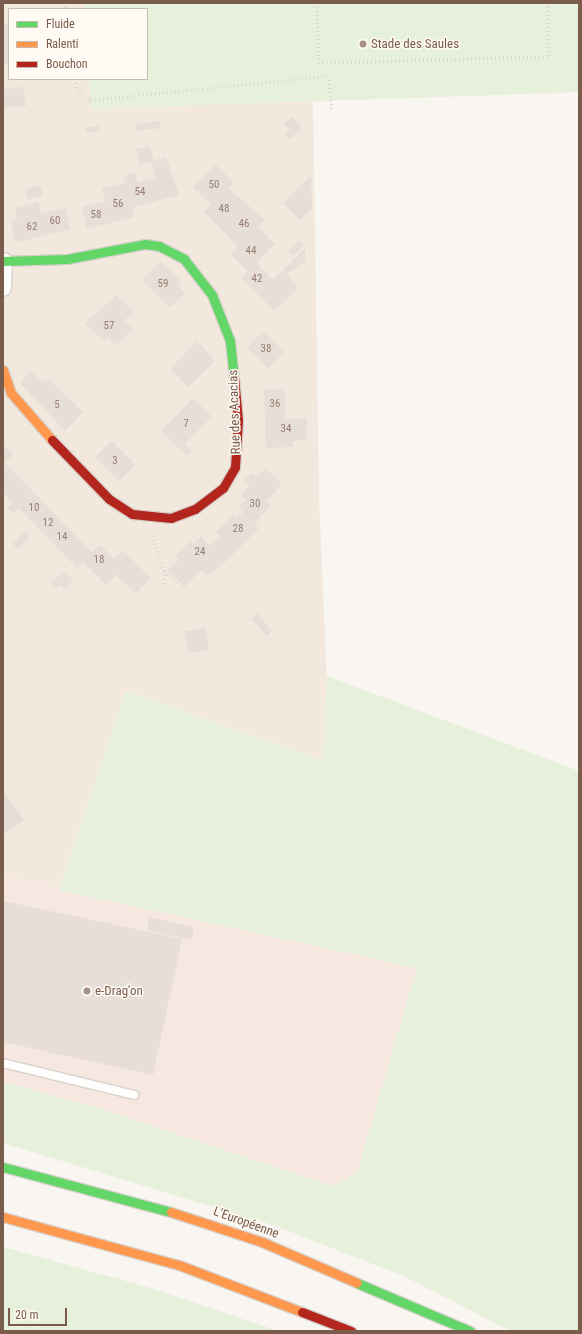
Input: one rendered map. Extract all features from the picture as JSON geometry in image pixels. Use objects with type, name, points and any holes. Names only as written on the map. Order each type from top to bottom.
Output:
[{"type":"main road","name":"Rue des Acacias","points":[[3,261],[56,261],[131,244],[159,246],[192,266],[212,295],[225,324],[234,362],[238,432],[235,467],[223,488],[195,509],[171,518],[144,517],[119,508],[17,401],[3,370]]},
{"type":"main road","name":"L'Européenne","points":[[3,1168],[140,1202],[262,1242],[470,1331]]},
{"type":"main road","points":[[3,1217],[74,1234],[213,1277],[351,1331]]},
{"type":"main road","points":[[3,1223],[74,1234]]},
{"type":"street","name":"Rue des Acacias","points":[[3,261],[3,288]]},
{"type":"lane","points":[[3,1063],[134,1095]]},
{"type":"path","points":[[318,3],[319,63],[549,56],[547,3]]},
{"type":"path","points":[[76,80],[77,88],[91,100],[329,76],[332,109]]},
{"type":"path","points":[[144,517],[165,571],[177,584]]},
{"type":"path","points":[[164,587],[165,571]]},
{"type":"shaded area","points":[[3,3],[579,3],[579,92],[313,101],[319,496],[328,709],[324,761],[126,691],[59,890],[3,875]]},
{"type":"shaded area","points":[[3,875],[417,968],[357,1173],[332,1186],[95,1107],[3,1082]]},
{"type":"green space","name":"Stade des Saules","points":[[84,3],[579,3],[579,92],[91,109],[89,80],[148,80],[148,8],[84,8]]},
{"type":"green space","points":[[327,676],[579,771],[579,1331],[511,1331],[403,1276],[276,1226],[3,1143],[3,1082],[95,1107],[332,1186],[357,1173],[417,968],[59,890],[126,691],[323,761]]},
{"type":"green space","points":[[3,1247],[151,1288],[278,1331],[3,1331]]},
{"type":"building","points":[[8,23],[8,65],[3,65],[3,24]]},
{"type":"building","points":[[23,87],[26,106],[3,108],[3,89]]},
{"type":"building","points":[[293,117],[302,128],[290,139],[284,134],[289,130],[284,124]]},
{"type":"building","points":[[160,121],[161,128],[137,131],[135,124]]},
{"type":"building","points":[[99,126],[99,131],[87,133],[86,128]]},
{"type":"building","points":[[150,147],[154,161],[166,157],[179,195],[132,208],[134,217],[87,229],[81,207],[105,201],[102,188],[125,183],[124,176],[135,173],[138,182],[156,178],[151,162],[140,165],[136,149]]},
{"type":"building","points":[[216,165],[234,183],[228,188],[265,220],[258,227],[275,244],[256,263],[273,280],[305,248],[306,261],[286,274],[298,288],[274,311],[241,278],[248,271],[230,254],[238,247],[204,212],[211,205],[193,187]]},
{"type":"building","points":[[311,176],[312,209],[300,220],[283,203]]},
{"type":"building","points":[[40,185],[43,196],[28,199],[26,189]]},
{"type":"building","points":[[38,202],[41,213],[65,208],[70,229],[15,243],[11,220],[17,219],[15,208]]},
{"type":"building","points":[[300,240],[304,245],[293,256],[288,250]]},
{"type":"building","points":[[161,261],[181,282],[178,286],[185,293],[170,307],[142,280]]},
{"type":"building","points":[[117,295],[134,312],[125,320],[133,329],[116,346],[108,337],[104,341],[85,323]]},
{"type":"building","points":[[264,331],[285,352],[268,369],[247,347]]},
{"type":"building","points":[[197,341],[215,361],[188,387],[170,369]]},
{"type":"building","points":[[31,371],[41,381],[50,380],[83,412],[65,431],[20,383]]},
{"type":"building","points":[[264,389],[285,389],[285,419],[307,418],[307,440],[293,441],[293,447],[266,448]]},
{"type":"building","points":[[193,398],[212,417],[185,444],[192,451],[187,456],[161,431]]},
{"type":"building","points":[[112,441],[136,465],[119,481],[95,457]]},
{"type":"building","points":[[3,444],[13,455],[5,463],[92,552],[100,545],[114,559],[123,550],[151,578],[136,593],[116,575],[106,585],[83,562],[77,568],[19,508],[13,514],[8,508],[13,503],[3,493]]},
{"type":"building","points":[[266,468],[282,485],[266,501],[271,506],[254,523],[259,528],[226,561],[207,576],[201,570],[184,587],[167,570],[178,560],[174,557],[190,541],[194,544],[201,536],[210,546],[220,535],[216,532],[233,514],[237,518],[243,512],[238,507],[246,499],[241,495],[250,485],[244,480],[252,473],[256,477]]},
{"type":"building","points":[[25,531],[30,537],[18,549],[13,544]]},
{"type":"building","points":[[64,571],[74,581],[65,589],[61,584],[57,588],[51,583]]},
{"type":"building","points":[[257,613],[272,631],[267,636],[251,619]]},
{"type":"building","points":[[206,628],[209,650],[188,653],[184,631]]},
{"type":"building","points":[[3,790],[24,820],[3,835]]},
{"type":"building","name":"e-Drag'on","points":[[3,901],[182,939],[153,1075],[3,1042]]},
{"type":"building","points":[[149,917],[194,927],[192,940],[147,930]]},
{"type":"traffic: fast","points":[[3,261],[67,259],[145,244],[159,246],[184,259],[212,295],[230,341],[234,377]]},
{"type":"traffic: fast","points":[[3,1167],[171,1212]]},
{"type":"traffic: fast","points":[[357,1283],[470,1331]]},
{"type":"traffic: slow","points":[[3,370],[11,393],[52,440]]},
{"type":"traffic: slow","points":[[171,1212],[262,1242],[357,1283]]},
{"type":"traffic: slow","points":[[3,1217],[179,1265],[302,1312]]},
{"type":"traffic: jam","points":[[52,440],[109,499],[132,514],[171,518],[195,509],[223,488],[235,467],[238,420],[234,377]]},
{"type":"traffic: jam","points":[[302,1312],[351,1331]]},
{"type":"place","name":"Stade des Saules","points":[[363,44]]},
{"type":"place","name":"e-Drag'on","points":[[87,991]]}]
